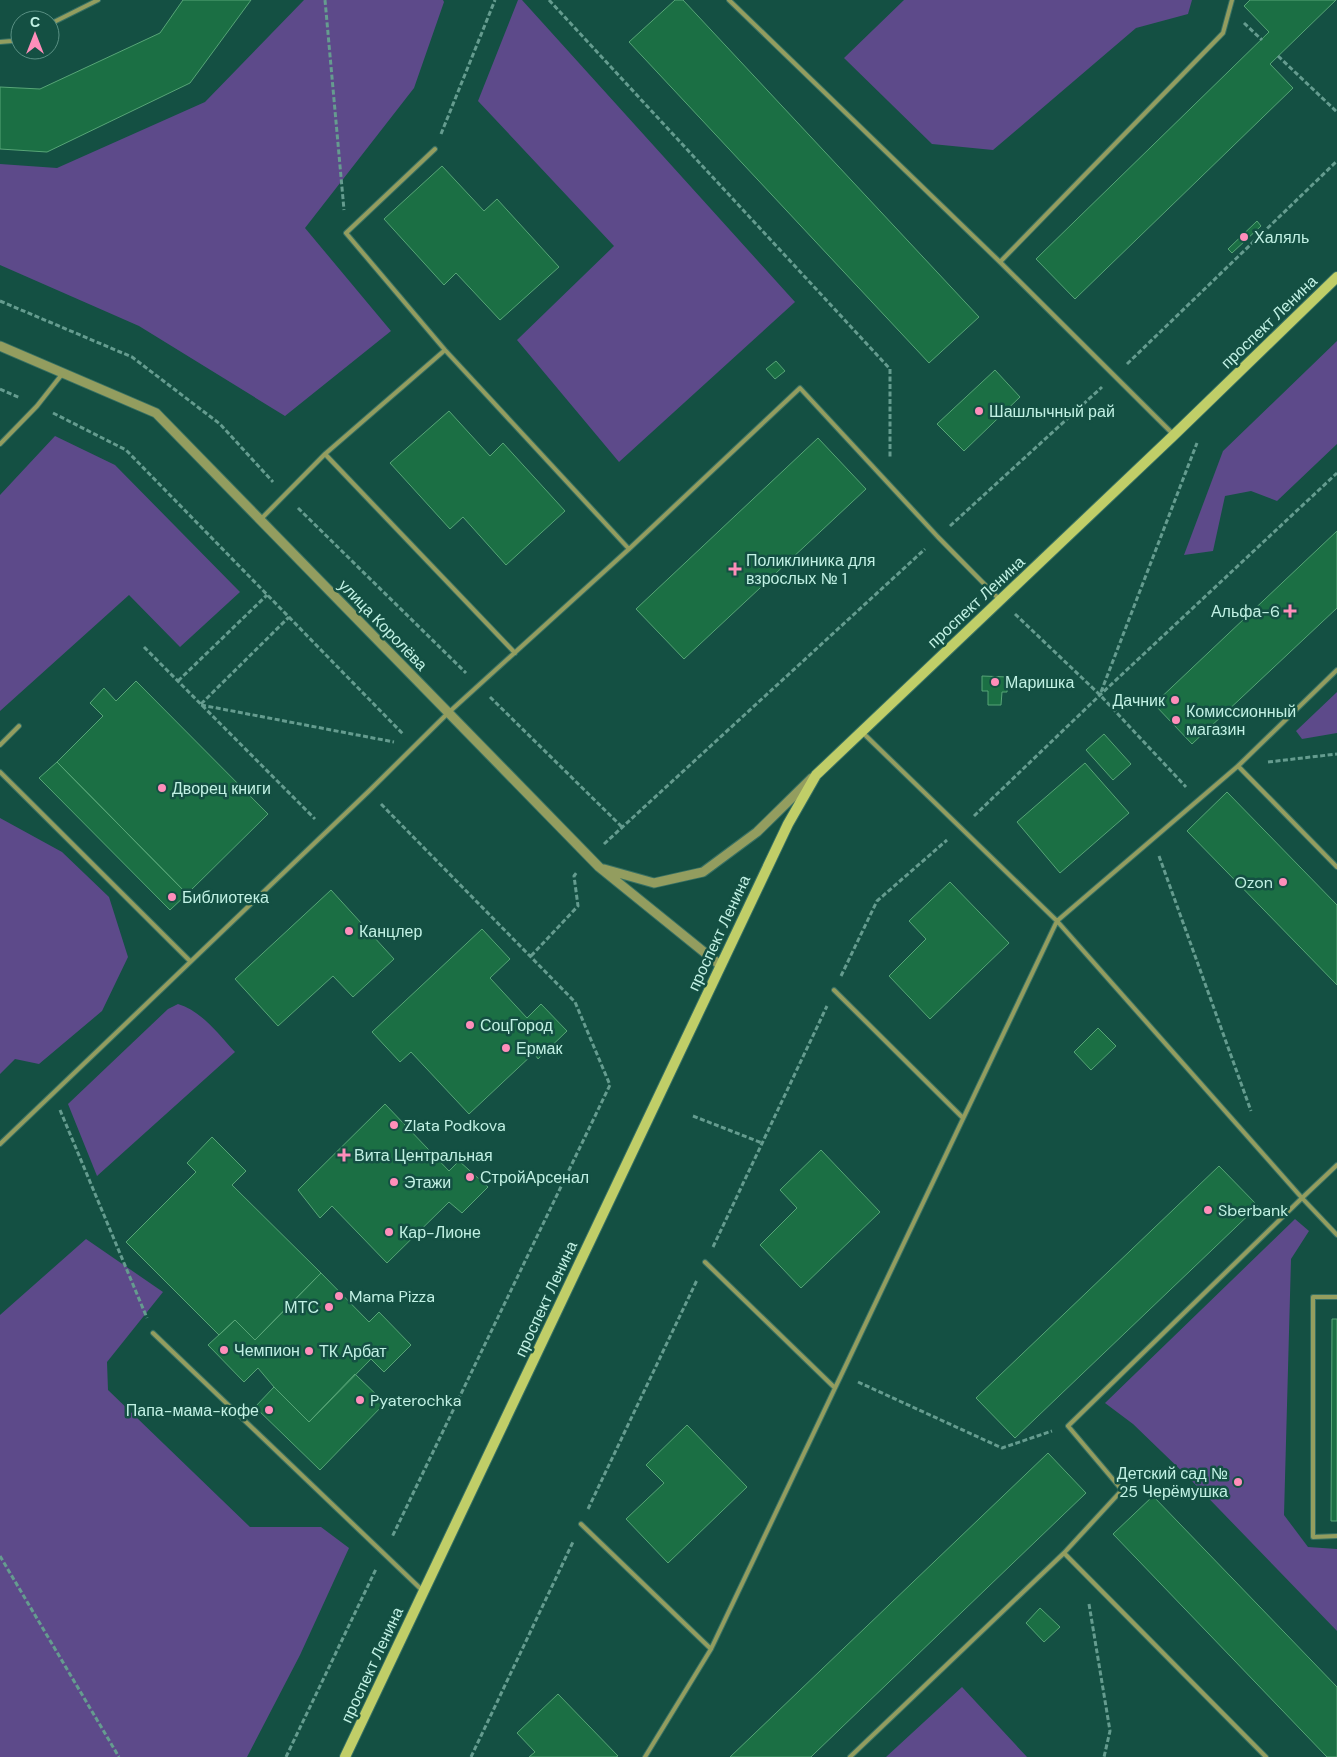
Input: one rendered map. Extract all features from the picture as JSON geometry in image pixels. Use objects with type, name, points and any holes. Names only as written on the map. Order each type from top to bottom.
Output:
[{"type":"main road","name":"проспект Ленина","points":[[345,1757],[720,965],[788,824],[816,775],[1174,435],[1337,277]]},
{"type":"street","name":"улица Королёва","points":[[0,346],[156,413],[598,867],[720,965]]},
{"type":"street","points":[[598,867],[654,883],[703,872],[757,832],[816,775]]},
{"type":"lane","points":[[60,19],[98,0]]},
{"type":"lane","points":[[729,0],[1000,262],[1174,435]]},
{"type":"lane","points":[[1000,262],[1223,33],[1232,0]]},
{"type":"lane","points":[[435,149],[346,233],[445,350],[629,549]]},
{"type":"lane","points":[[260,520],[325,454],[445,350]]},
{"type":"lane","points":[[0,444],[37,406],[63,373]]},
{"type":"lane","points":[[0,1144],[414,745],[629,549],[800,388],[938,537],[1000,600]]},
{"type":"lane","points":[[325,454],[515,653]]},
{"type":"lane","points":[[645,1757],[712,1649],[1056,921],[1238,766],[1337,670]]},
{"type":"lane","points":[[0,745],[19,726]]},
{"type":"lane","points":[[862,731],[1056,921],[1337,1235]]},
{"type":"lane","points":[[1238,766],[1337,867]]},
{"type":"lane","points":[[0,772],[190,961]]},
{"type":"lane","points":[[834,990],[963,1118]]},
{"type":"lane","points":[[850,1757],[1064,1553],[1122,1490],[1068,1426],[1337,1165]]},
{"type":"lane","points":[[706,1262],[835,1388]]},
{"type":"lane","points":[[1337,1297],[1313,1298],[1313,1537],[1337,1536]]},
{"type":"lane","points":[[153,1333],[424,1591]]},
{"type":"lane","points":[[581,1524],[712,1649]]},
{"type":"lane","points":[[1064,1553],[1266,1757]]},
{"type":"path","points":[[325,0],[346,233]]},
{"type":"path","points":[[435,149],[494,0]]},
{"type":"path","points":[[550,0],[890,369],[890,486]]},
{"type":"path","points":[[1278,56],[1337,112]]},
{"type":"path","points":[[531,956],[578,906],[574,876],[589,858],[1114,376],[1337,161]]},
{"type":"path","points":[[0,301],[132,357],[220,424],[285,495],[622,827]]},
{"type":"path","points":[[0,389],[126,450],[414,745]]},
{"type":"path","points":[[1100,695],[1198,439]]},
{"type":"path","points":[[471,1757],[877,901],[961,828],[1337,473]]},
{"type":"path","points":[[178,681],[268,595]]},
{"type":"path","points":[[1000,600],[1100,695],[1198,800]]},
{"type":"path","points":[[201,705],[289,617]]},
{"type":"path","points":[[144,648],[326,830]]},
{"type":"path","points":[[201,705],[414,745]]},
{"type":"path","points":[[1238,766],[1337,754]]},
{"type":"path","points":[[286,1757],[610,1085],[575,1002],[368,791]]},
{"type":"path","points":[[1153,839],[1252,1115]]},
{"type":"path","points":[[53,1093],[153,1333]]},
{"type":"path","points":[[692,1116],[762,1143]]},
{"type":"path","points":[[842,1374],[1002,1448],[1068,1426]]},
{"type":"path","points":[[0,1556],[119,1757]]},
{"type":"path","points":[[1083,1572],[1110,1731],[1104,1757]]},
{"type":"shaded area","points":[[304,0],[443,0],[444,2],[414,88],[305,228],[391,331],[285,416],[139,326],[0,265],[0,164],[57,168],[205,102]]},
{"type":"shaded area","points":[[518,0],[522,0],[795,302],[619,462],[517,340],[614,246],[478,101]]},
{"type":"shaded area","points":[[904,0],[1192,0],[1188,14],[1136,28],[993,150],[932,144],[844,58]]},
{"type":"shaded area","points":[[1337,341],[1337,444],[1277,501],[1251,491],[1225,496],[1213,551],[1184,555],[1223,451]]},
{"type":"shaded area","points":[[55,436],[115,465],[240,592],[180,647],[129,595],[0,711],[0,495]]},
{"type":"shaded area","points":[[1337,692],[1337,733],[1302,739],[1296,731]]},
{"type":"shaded area","points":[[0,818],[62,852],[109,897],[128,957],[102,1011],[39,1064],[15,1059],[0,1074]]},
{"type":"shaded area","points":[[178,1004],[203,1018],[235,1052],[97,1176],[68,1104],[168,1009]]},
{"type":"shaded area","points":[[1295,1219],[1309,1231],[1291,1259],[1284,1515],[1308,1547],[1337,1549],[1337,1631],[1190,1479],[1133,1424],[1105,1403]]},
{"type":"shaded area","points":[[86,1239],[163,1292],[107,1362],[108,1390],[250,1527],[321,1527],[349,1548],[300,1655],[247,1757],[0,1757],[0,1315]]},
{"type":"shaded area","points":[[962,1687],[1027,1757],[886,1757]]},
{"type":"building","points":[[183,0],[251,0],[190,83],[47,152],[0,149],[0,87],[40,89],[160,33]]},
{"type":"building","points":[[675,0],[683,0],[979,317],[929,363],[629,42]]},
{"type":"building","points":[[1250,0],[1336,0],[1270,64],[1293,88],[1075,299],[1036,259],[1269,32],[1244,6]]},
{"type":"building","points":[[442,166],[484,211],[497,199],[559,267],[500,320],[456,273],[444,285],[384,219]]},
{"type":"building","name":"Халяль","points":[[1257,221],[1261,226],[1232,253],[1228,249]]},
{"type":"building","points":[[776,361],[785,371],[775,379],[766,369]]},
{"type":"building","name":"Шашлычный рай","points":[[995,370],[1020,397],[964,451],[937,424]]},
{"type":"building","points":[[449,411],[490,456],[503,443],[565,511],[506,565],[463,517],[450,529],[390,463]]},
{"type":"building","points":[[818,438],[866,489],[684,659],[636,609]]},
{"type":"building","points":[[1337,531],[1337,608],[1192,744],[1154,704]]},
{"type":"building","points":[[982,676],[1008,677],[1007,692],[1002,692],[1001,705],[988,705],[988,691],[982,691]]},
{"type":"building","name":"Дворец книги","points":[[136,681],[268,814],[187,894],[57,762],[103,716],[90,703],[104,688],[116,701]]},
{"type":"building","points":[[1104,734],[1131,764],[1113,780],[1086,750]]},
{"type":"building","points":[[57,762],[187,894],[170,910],[39,778]]},
{"type":"building","points":[[1085,763],[1129,813],[1060,873],[1017,822]]},
{"type":"building","points":[[1227,792],[1337,905],[1337,985],[1187,831]]},
{"type":"building","points":[[950,882],[1009,943],[930,1019],[889,976],[926,939],[909,921]]},
{"type":"building","points":[[331,890],[394,959],[353,997],[333,976],[278,1026],[235,979]]},
{"type":"building","name":"СоцГород","points":[[482,929],[510,959],[490,978],[527,1018],[541,1004],[567,1031],[538,1059],[534,1053],[469,1114],[411,1052],[400,1062],[372,1032]]},
{"type":"building","points":[[1098,1028],[1116,1046],[1091,1070],[1074,1052]]},
{"type":"building","name":"Этажи","points":[[385,1104],[449,1171],[459,1161],[488,1187],[462,1213],[449,1202],[387,1263],[332,1206],[320,1218],[298,1190]]},
{"type":"building","points":[[212,1137],[246,1171],[232,1185],[321,1273],[255,1340],[235,1320],[219,1335],[126,1242],[196,1172],[187,1163]]},
{"type":"building","points":[[821,1150],[880,1212],[801,1288],[760,1245],[797,1208],[780,1190]]},
{"type":"building","points":[[1219,1166],[1258,1206],[1015,1438],[976,1398]]},
{"type":"building","name":"ТК Арбат","points":[[321,1273],[369,1322],[379,1312],[411,1345],[384,1372],[371,1359],[309,1422],[258,1368],[244,1382],[208,1345],[235,1320],[255,1340]]},
{"type":"building","points":[[1332,1319],[1337,1319],[1337,1521],[1331,1521]]},
{"type":"building","points":[[355,1374],[385,1403],[320,1470],[255,1407],[274,1387],[309,1422]]},
{"type":"building","points":[[687,1425],[747,1487],[668,1563],[626,1519],[664,1483],[646,1465]]},
{"type":"building","points":[[1048,1453],[1086,1493],[811,1757],[730,1757]]},
{"type":"building","points":[[1153,1496],[1337,1687],[1337,1757],[1327,1757],[1113,1534]]},
{"type":"building","points":[[1040,1608],[1060,1627],[1044,1642],[1026,1623]]},
{"type":"building","points":[[558,1694],[618,1756],[529,1757],[535,1752],[517,1733]]},
{"type":"place","name":"Халяль","points":[[1244,237]]},
{"type":"place","name":"Шашлычный рай","points":[[979,411]]},
{"type":"place","name":"Поликлиника для взрослых № 1","points":[[735,569]]},
{"type":"place","name":"Альфа-6","points":[[1290,611]]},
{"type":"place","name":"Маришка","points":[[995,682]]},
{"type":"place","name":"Дачник","points":[[1175,700]]},
{"type":"place","name":"Комиссионный магазин","points":[[1176,720]]},
{"type":"place","name":"Дворец книги","points":[[162,788]]},
{"type":"place","name":"Ozon","points":[[1283,882]]},
{"type":"place","name":"Библиотека","points":[[172,897]]},
{"type":"place","name":"Канцлер","points":[[349,931]]},
{"type":"place","name":"СоцГород","points":[[470,1025]]},
{"type":"place","name":"Ермак","points":[[506,1048]]},
{"type":"place","name":"Zlata Podkova","points":[[394,1125]]},
{"type":"place","name":"Вита Центральная","points":[[344,1155]]},
{"type":"place","name":"СтройАрсенал","points":[[470,1177]]},
{"type":"place","name":"Этажи","points":[[394,1182]]},
{"type":"place","name":"Sberbank","points":[[1208,1210]]},
{"type":"place","name":"Кар-Лионе","points":[[389,1232]]},
{"type":"place","name":"Mama Pizza","points":[[339,1296]]},
{"type":"place","name":"МТС","points":[[329,1307]]},
{"type":"place","name":"Чемпион","points":[[224,1350]]},
{"type":"place","name":"ТК Арбат","points":[[309,1351]]},
{"type":"place","name":"Pyaterochka","points":[[360,1400]]},
{"type":"place","name":"Папа-мама-кофе","points":[[269,1410]]},
{"type":"place","name":"Детский сад № 25 Черёмушка","points":[[1238,1482]]}]
